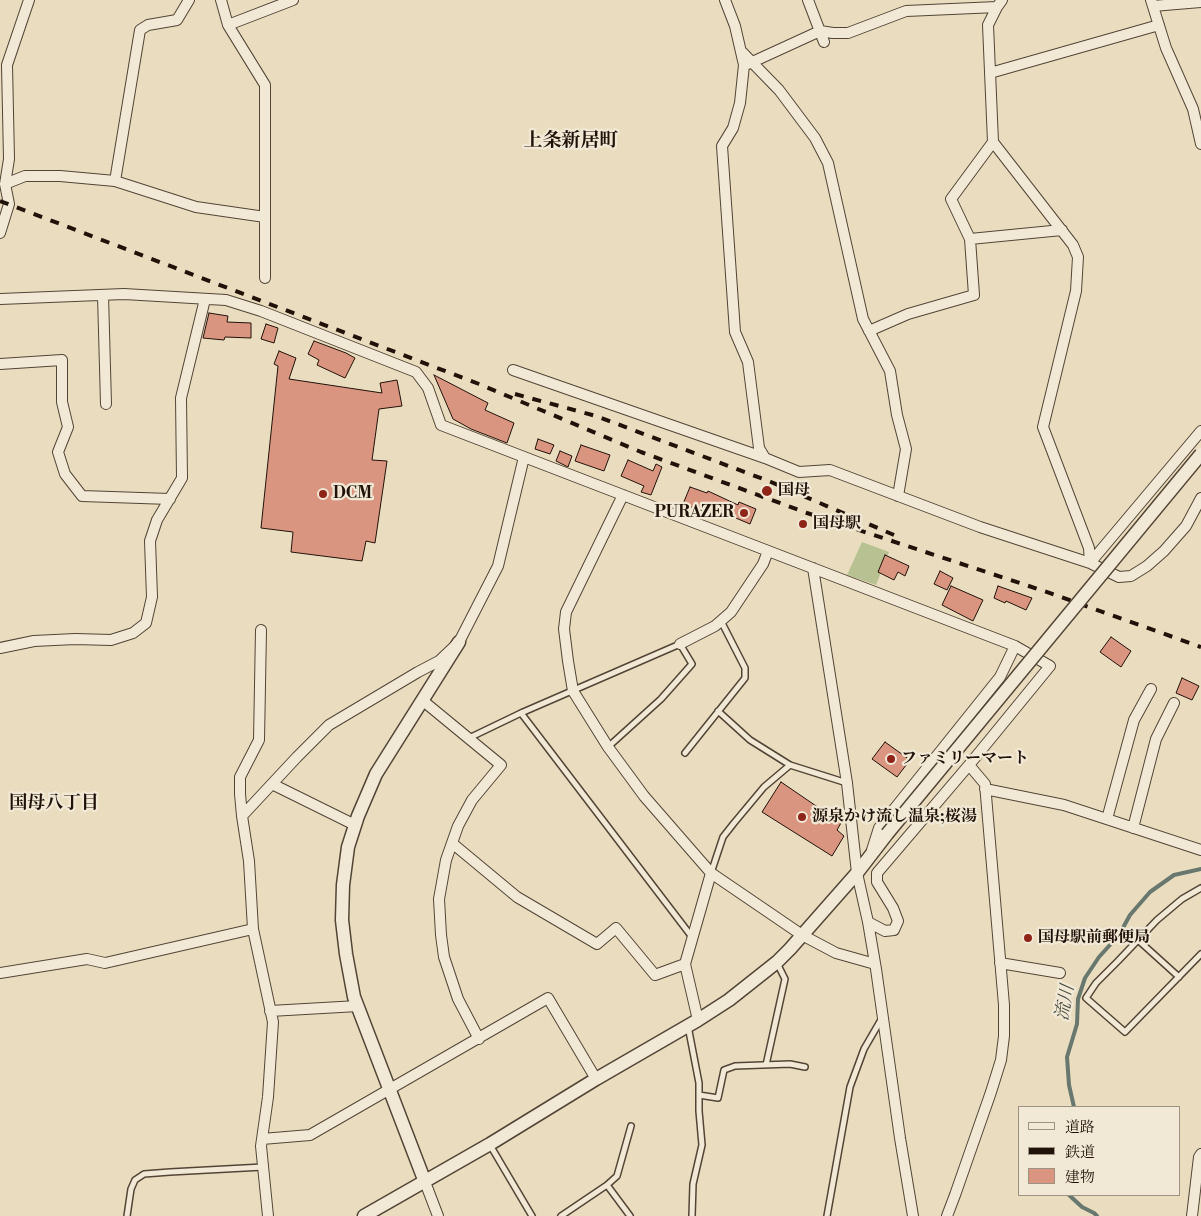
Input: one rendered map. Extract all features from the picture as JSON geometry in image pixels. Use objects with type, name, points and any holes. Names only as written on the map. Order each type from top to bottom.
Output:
[{"type":"street","points":[[0,233],[9,204],[5,184],[9,159],[4,106],[7,65],[4,59],[29,0]]},
{"type":"street","points":[[115,181],[140,30],[148,25],[177,20],[189,0]]},
{"type":"street","points":[[221,0],[228,25],[265,85],[265,278]]},
{"type":"street","points":[[228,25],[293,0]]},
{"type":"street","points":[[725,0],[735,26],[741,51],[748,64],[779,90],[815,138],[828,163],[863,319],[890,370],[897,415],[906,449],[898,496]]},
{"type":"street","points":[[808,0],[824,42]]},
{"type":"street","points":[[1201,2],[1152,3],[1166,48],[1193,109],[1201,144]]},
{"type":"street","points":[[748,64],[820,31],[848,33],[906,11],[950,4],[1000,4],[988,25],[993,142],[1062,230],[1073,245],[1078,257],[1076,291],[1043,427],[1089,548],[1090,563]]},
{"type":"street","points":[[990,73],[1158,25]]},
{"type":"street","points":[[748,64],[736,120],[722,146],[736,332],[748,362],[759,448],[765,458]]},
{"type":"street","points":[[869,331],[908,314],[974,295],[970,239],[951,199],[993,142]]},
{"type":"street","points":[[5,184],[24,176],[60,176],[115,181],[196,206],[264,217]]},
{"type":"street","points":[[970,239],[1062,230]]},
{"type":"street","points":[[0,299],[124,294],[226,300],[261,310],[416,372],[428,388],[441,424],[1015,646],[1050,666],[969,766],[877,873],[877,882],[893,908],[898,921],[894,930],[885,931],[868,922]]},
{"type":"street","points":[[103,295],[106,404]]},
{"type":"street","points":[[0,648],[34,641],[111,640],[133,633],[146,623],[152,597],[150,541],[157,520],[182,478],[181,398],[205,299]]},
{"type":"street","points":[[0,364],[62,360],[62,402],[68,427],[58,452],[65,474],[82,496],[170,499]]},
{"type":"street","points":[[513,370],[765,458],[799,472],[830,470],[980,527],[1090,563],[1119,577],[1131,576],[1148,566],[1186,526],[1201,498]]},
{"type":"street","points":[[1090,563],[1201,432]]},
{"type":"street","points":[[364,1216],[490,1144],[596,1078],[693,1023],[729,1000],[777,962],[857,873],[887,834],[1201,454]]},
{"type":"street","points":[[438,1216],[354,997],[347,962],[342,920],[342,885],[348,847],[358,816],[376,774],[459,642],[498,566],[524,457]]},
{"type":"street","points":[[623,495],[566,612],[564,629],[574,691],[608,747],[644,796],[711,873],[802,935],[836,952],[876,964]]},
{"type":"street","points":[[680,644],[716,626],[731,612],[763,564],[768,551]]},
{"type":"street","points":[[813,568],[848,783],[857,873],[876,964],[882,1017],[913,1216]]},
{"type":"street","points":[[261,630],[259,740],[240,776],[242,816],[249,861],[253,929],[273,1022],[268,1097],[261,1146],[268,1216]]},
{"type":"street","points":[[242,816],[329,725],[439,661],[459,642]]},
{"type":"street","points":[[870,856],[879,828],[1000,677],[1015,646]]},
{"type":"street","points":[[1107,819],[1134,720],[1151,689]]},
{"type":"street","points":[[422,700],[501,765],[472,800],[458,826],[446,860],[440,899],[444,957],[458,999],[479,1039]]},
{"type":"street","points":[[1133,828],[1156,739],[1174,703]]},
{"type":"street","points":[[947,1216],[1001,1060],[1004,1036],[1004,1005],[985,784],[969,766]]},
{"type":"street","points":[[272,784],[355,825]]},
{"type":"street","points":[[985,789],[1064,805],[1201,850]]},
{"type":"street","points":[[452,843],[517,897],[596,944],[616,928],[656,975],[685,964]]},
{"type":"street","points":[[693,1023],[685,964],[711,873]]},
{"type":"street","points":[[0,973],[87,959],[105,963],[253,929]]},
{"type":"street","points":[[1000,964],[1060,973]]},
{"type":"street","points":[[262,1139],[310,1135],[548,998],[596,1078]]},
{"type":"street","points":[[270,1011],[358,1006]]},
{"type":"street","points":[[1192,1216],[1201,1154]]},
{"type":"lane","points":[[684,753],[745,678],[745,668],[721,621]]},
{"type":"lane","points":[[469,738],[521,713],[680,644],[692,664],[661,699],[608,747]]},
{"type":"lane","points":[[718,711],[750,740],[790,765],[848,783]]},
{"type":"lane","points":[[521,713],[692,937]]},
{"type":"lane","points":[[711,873],[724,837],[734,823],[764,787],[790,765]]},
{"type":"lane","points":[[1201,888],[1182,899],[1158,920],[1096,983],[1086,998],[1125,1032],[1201,954]]},
{"type":"lane","points":[[1138,940],[1178,977]]},
{"type":"lane","points":[[766,1065],[785,979],[777,962]]},
{"type":"lane","points":[[827,1216],[850,1087],[864,1049],[882,1017]]},
{"type":"lane","points":[[692,1216],[693,1184],[702,1145],[699,1111],[700,1083],[693,1023]]},
{"type":"lane","points":[[699,1095],[718,1098],[724,1070],[735,1066],[790,1064],[805,1067]]},
{"type":"lane","points":[[561,1216],[608,1185],[617,1176],[631,1126]]},
{"type":"lane","points":[[490,1144],[532,1216]]},
{"type":"lane","points":[[127,1216],[131,1189],[135,1180],[144,1174],[263,1167]]},
{"type":"lane","points":[[608,1185],[630,1216]]},
{"type":"green space","points":[[862,542],[889,552],[876,585],[847,575]]},
{"type":"building","points":[[209,313],[228,316],[227,322],[251,323],[251,338],[225,337],[224,340],[203,338]]},
{"type":"building","points":[[266,324],[278,328],[274,343],[261,339]]},
{"type":"building","points":[[314,341],[355,358],[345,378],[317,365],[319,360],[308,354]]},
{"type":"building","name":"DCM","points":[[279,351],[296,358],[289,379],[382,393],[380,383],[397,380],[402,406],[379,409],[372,460],[387,461],[375,543],[366,541],[362,561],[291,552],[293,532],[261,528],[278,366],[274,364]]},
{"type":"building","points":[[434,375],[488,403],[485,410],[514,423],[507,443],[471,429],[453,419]]},
{"type":"building","points":[[538,439],[554,445],[550,454],[535,449]]},
{"type":"building","points":[[581,445],[610,455],[604,471],[575,461]]},
{"type":"building","points":[[560,451],[572,456],[568,467],[556,461]]},
{"type":"building","points":[[628,460],[653,471],[656,464],[662,467],[651,495],[641,492],[644,486],[621,476]]},
{"type":"building","points":[[690,487],[707,493],[708,491],[738,505],[739,502],[756,509],[750,524],[719,511],[717,516],[683,504]]},
{"type":"building","points":[[885,555],[909,566],[905,576],[898,572],[894,580],[878,572]]},
{"type":"building","points":[[940,571],[953,578],[947,590],[934,584]]},
{"type":"building","points":[[951,586],[983,600],[973,621],[942,605]]},
{"type":"building","points":[[998,586],[1032,598],[1026,610],[994,598]]},
{"type":"building","points":[[1111,637],[1131,651],[1121,667],[1100,652]]},
{"type":"building","points":[[1182,678],[1199,686],[1192,700],[1176,693]]},
{"type":"building","name":"ファミリーマート","points":[[885,742],[910,760],[897,777],[872,759]]},
{"type":"building","name":"源泉かけ流し温泉;桜湯","points":[[781,782],[841,823],[837,830],[844,836],[832,856],[762,812]]},
{"type":"waterway","name":"流川","points":[[1074,1106],[1069,1085],[1067,1057],[1077,1024],[1078,999],[1085,978],[1099,957],[1119,935],[1130,915],[1150,892],[1174,875],[1201,869]]},
{"type":"waterway","name":"流川","points":[[1070,1196],[1082,1207],[1097,1216]]},
{"type":"railway","points":[[0,201],[479,384],[641,452],[807,513],[1044,591],[1201,647]]},
{"type":"railway","points":[[515,394],[596,416],[771,482],[894,535]]},
{"type":"place","name":"国母","points":[[767,491]]},
{"type":"place","name":"DCM","points":[[323,494]]},
{"type":"place","name":"PURAZER","points":[[744,513]]},
{"type":"place","name":"国母駅","points":[[803,524]]},
{"type":"place","name":"ファミリーマート","points":[[891,759]]},
{"type":"place","name":"源泉かけ流し温泉;桜湯","points":[[802,817]]},
{"type":"place","name":"国母駅前郵便局","points":[[1028,938]]},
{"type":"district","name":"上条新居町","points":[[571,141]]},
{"type":"district","name":"国母八丁目","points":[[54,804]]}]
